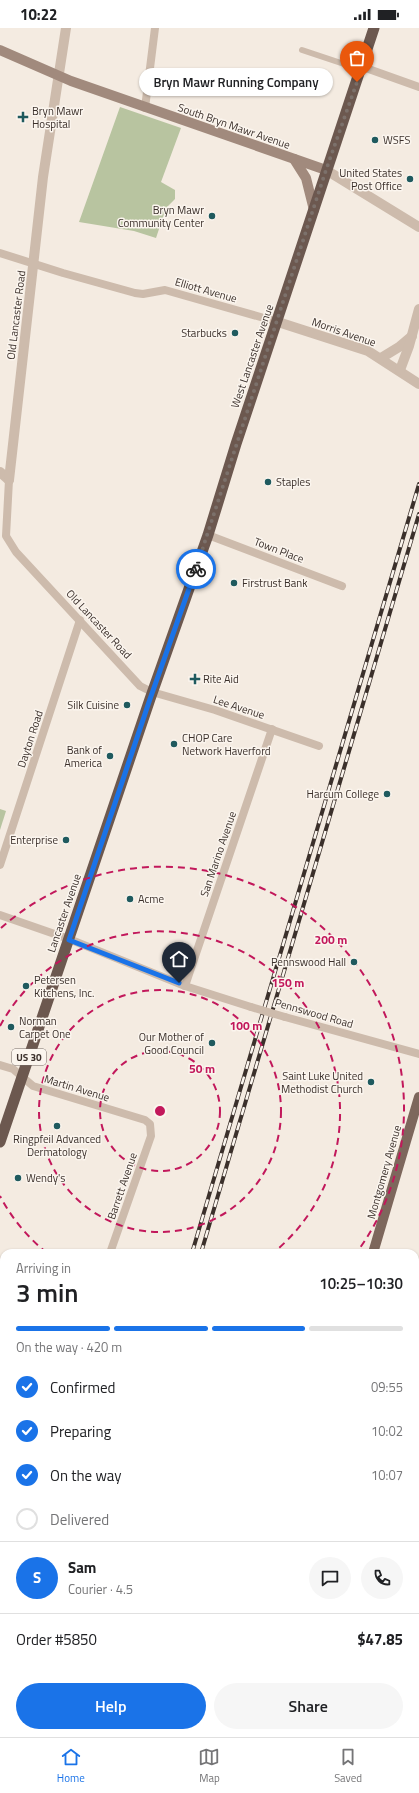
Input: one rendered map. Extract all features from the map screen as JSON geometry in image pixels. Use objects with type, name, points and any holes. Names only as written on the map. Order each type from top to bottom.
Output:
[{"type":"highway","name":"West Lancaster Avenue","points":[[152,692],[208,535],[236,444],[278,322],[326,170],[362,68],[374,28]]},
{"type":"highway","name":"Lancaster Avenue","points":[[0,1142],[152,692]]},
{"type":"main road","name":"South Bryn Mawr Avenue","points":[[0,50],[59,76],[145,108],[326,170]]},
{"type":"main road","points":[[294,159],[306,178],[314,210]]},
{"type":"main road","name":"Montgomery Avenue","points":[[374,1249],[419,1097]]},
{"type":"street","name":"Old Lancaster Road","points":[[66,28],[44,177],[9,480],[6,536],[26,564],[80,620],[140,686],[152,692]]},
{"type":"street","points":[[145,108],[155,28]]},
{"type":"street","points":[[302,50],[419,87]]},
{"type":"street","points":[[326,170],[419,227]]},
{"type":"street","name":"Elliott Avenue","points":[[0,253],[135,293],[143,294],[165,290],[177,292],[278,322]]},
{"type":"street","points":[[400,370],[412,336],[419,309]]},
{"type":"street","name":"Morris Avenue","points":[[278,322],[368,351],[400,370],[419,384]]},
{"type":"street","points":[[381,358],[399,347],[412,336]]},
{"type":"street","points":[[0,472],[9,480]]},
{"type":"street","name":"Town Place","points":[[208,535],[342,586]]},
{"type":"street","name":"Dayton Road","points":[[0,865],[80,620]]},
{"type":"street","name":"Lee Avenue","points":[[152,692],[272,729],[319,746]]},
{"type":"street","name":"San Marino Avenue","points":[[185,986],[272,729]]},
{"type":"street","name":"Pennswood Road","points":[[0,914],[185,986],[285,1017],[419,1054]]},
{"type":"street","name":"Martin Avenue","points":[[0,1065],[13,1069],[33,1086],[145,1120],[151,1126]]},
{"type":"street","name":"Barrett Avenue","points":[[111,1249],[151,1136],[151,1126]]},
{"type":"green space","points":[[120,107],[181,128],[161,182],[175,190],[175,199],[166,208],[156,238],[134,231],[79,222]]},
{"type":"green space","points":[[0,809],[6,811],[0,830]]},
{"type":"railway","points":[[193,1249],[419,484]]},
{"type":"railway","points":[[202,1249],[419,514]]},
{"type":"way so far","points":[[196,569],[326,170],[357,82]]},
{"type":"place","name":"Bryn Mawr Running Company","points":[[357,82]]},
{"type":"place","name":"Bryn Mawr Hospital","points":[[23,117]]},
{"type":"place","name":"WSFS","points":[[375,140]]},
{"type":"place","name":"United States Post Office","points":[[410,179]]},
{"type":"place","name":"Bryn Mawr Community Center","points":[[212,216]]},
{"type":"place","name":"Starbucks","points":[[235,333]]},
{"type":"place","name":"Staples","points":[[268,482]]},
{"type":"place","name":"Firstrust Bank","points":[[234,583]]},
{"type":"place","name":"Rite Aid","points":[[195,679]]},
{"type":"place","name":"Silk Cuisine","points":[[127,705]]},
{"type":"place","name":"CHOP Care Network Haverford","points":[[174,744]]},
{"type":"place","name":"Bank of America","points":[[110,756]]},
{"type":"place","name":"Harcum College","points":[[387,794]]},
{"type":"place","name":"Enterprise","points":[[66,840]]},
{"type":"place","name":"Acme","points":[[130,899]]},
{"type":"place","name":"Pennswood Hall","points":[[354,962]]},
{"type":"place","name":"Petersen Kitchens, Inc.","points":[[26,986]]},
{"type":"place","name":"Norman Carpet One","points":[[11,1027]]},
{"type":"place","name":"Our Mother of Good Council","points":[[212,1043]]},
{"type":"place","name":"Saint Luke United Methodist Church","points":[[371,1082]]},
{"type":"place","name":"Ringpfeil Advanced Dermatology","points":[[57,1126]]},
{"type":"place","name":"Wendy's","points":[[18,1178]]},
{"type":"route","points":[[179,983],[69,940],[150,699],[196,569]]}]
